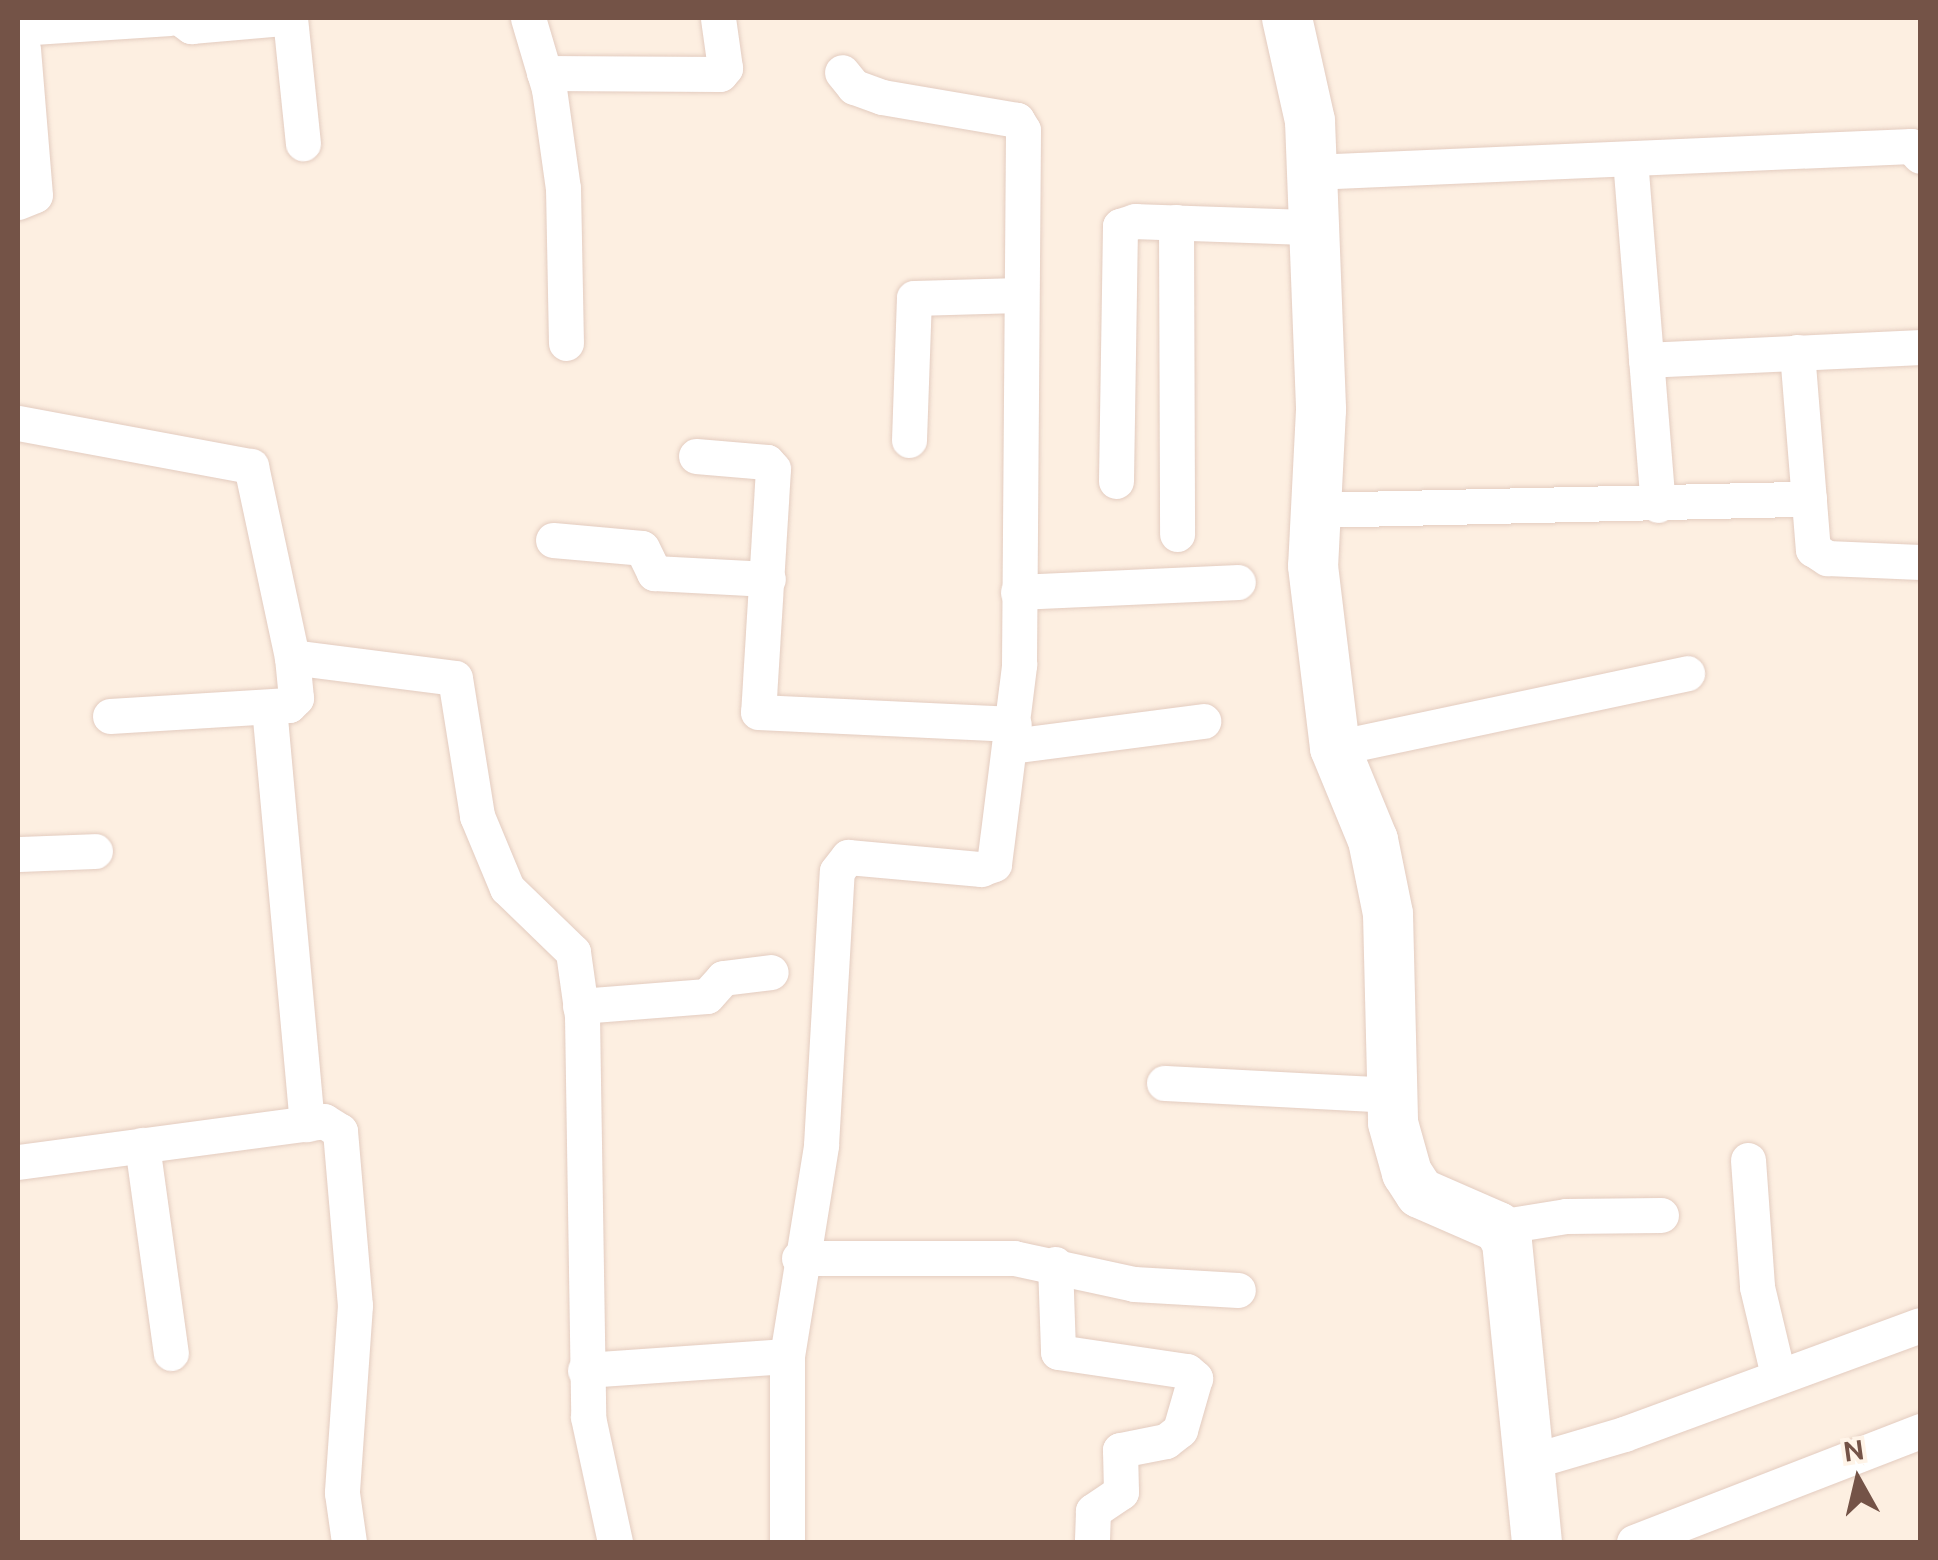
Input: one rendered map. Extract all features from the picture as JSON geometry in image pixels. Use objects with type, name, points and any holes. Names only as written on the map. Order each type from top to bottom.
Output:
[{"type":"street","points":[[18,202],[35,196],[20,38],[170,18]]},
{"type":"street","points":[[180,18],[191,26],[286,18],[303,143]]},
{"type":"street","points":[[528,18],[544,73],[563,188],[566,343]]},
{"type":"street","points":[[544,73],[720,74],[726,68],[718,18]]},
{"type":"street","points":[[1288,18],[1305,86],[1312,172],[1320,410],[1312,510],[1335,748],[1372,840],[1388,914],[1390,1095],[1400,1153],[1420,1194],[1498,1227],[1566,1216],[1661,1215]]},
{"type":"street","points":[[787,1542],[787,1356],[799,1258],[821,1145],[837,871],[848,858],[980,869],[994,864],[1012,735],[1018,592],[1021,124],[882,97],[854,87],[842,72]]},
{"type":"street","points":[[1312,172],[1911,146],[1920,156]]},
{"type":"street","points":[[1630,159],[1658,505]]},
{"type":"street","points":[[1116,481],[1120,226],[1176,222],[1311,227]]},
{"type":"street","points":[[1176,222],[1177,534]]},
{"type":"street","points":[[909,440],[914,298],[1020,295]]},
{"type":"street","points":[[1646,360],[1920,347]]},
{"type":"street","points":[[1797,352],[1817,555],[1920,562]]},
{"type":"street","points":[[18,422],[251,466],[292,658],[294,702],[110,716]]},
{"type":"street","points":[[696,456],[771,464],[768,579],[758,712],[1012,735],[1203,721]]},
{"type":"street","points":[[1312,510],[1658,505],[1809,498]]},
{"type":"street","points":[[553,540],[642,548],[654,573],[768,579]]},
{"type":"street","points":[[1018,592],[1238,582]]},
{"type":"street","points":[[292,658],[456,678],[476,816],[507,888],[573,952],[580,1006],[588,1417],[615,1542]]},
{"type":"street","points":[[1335,748],[1687,673]]},
{"type":"street","points":[[269,706],[307,1124]]},
{"type":"street","points":[[18,854],[95,851]]},
{"type":"street","points":[[580,1006],[707,996],[723,978],[770,972]]},
{"type":"street","points":[[1164,1084],[1390,1095]]},
{"type":"street","points":[[18,1162],[324,1121],[340,1131],[346,1166],[354,1305],[342,1494],[349,1542]]},
{"type":"street","points":[[142,1146],[171,1353]]},
{"type":"street","points":[[1748,1160],[1757,1287],[1778,1375]]},
{"type":"street","points":[[1498,1227],[1509,1250],[1536,1542]]},
{"type":"street","points":[[799,1258],[1055,1264],[1134,1284],[1238,1290]]},
{"type":"street","points":[[1055,1264],[1058,1352],[1186,1371],[1196,1378],[1180,1430],[1166,1441],[1120,1450],[1120,1492],[1093,1511],[1092,1542]]},
{"type":"street","points":[[1528,1462],[1624,1434],[1920,1326]]},
{"type":"street","points":[[585,1370],[787,1356]]},
{"type":"street","points":[[1634,1542],[1920,1431]]}]
